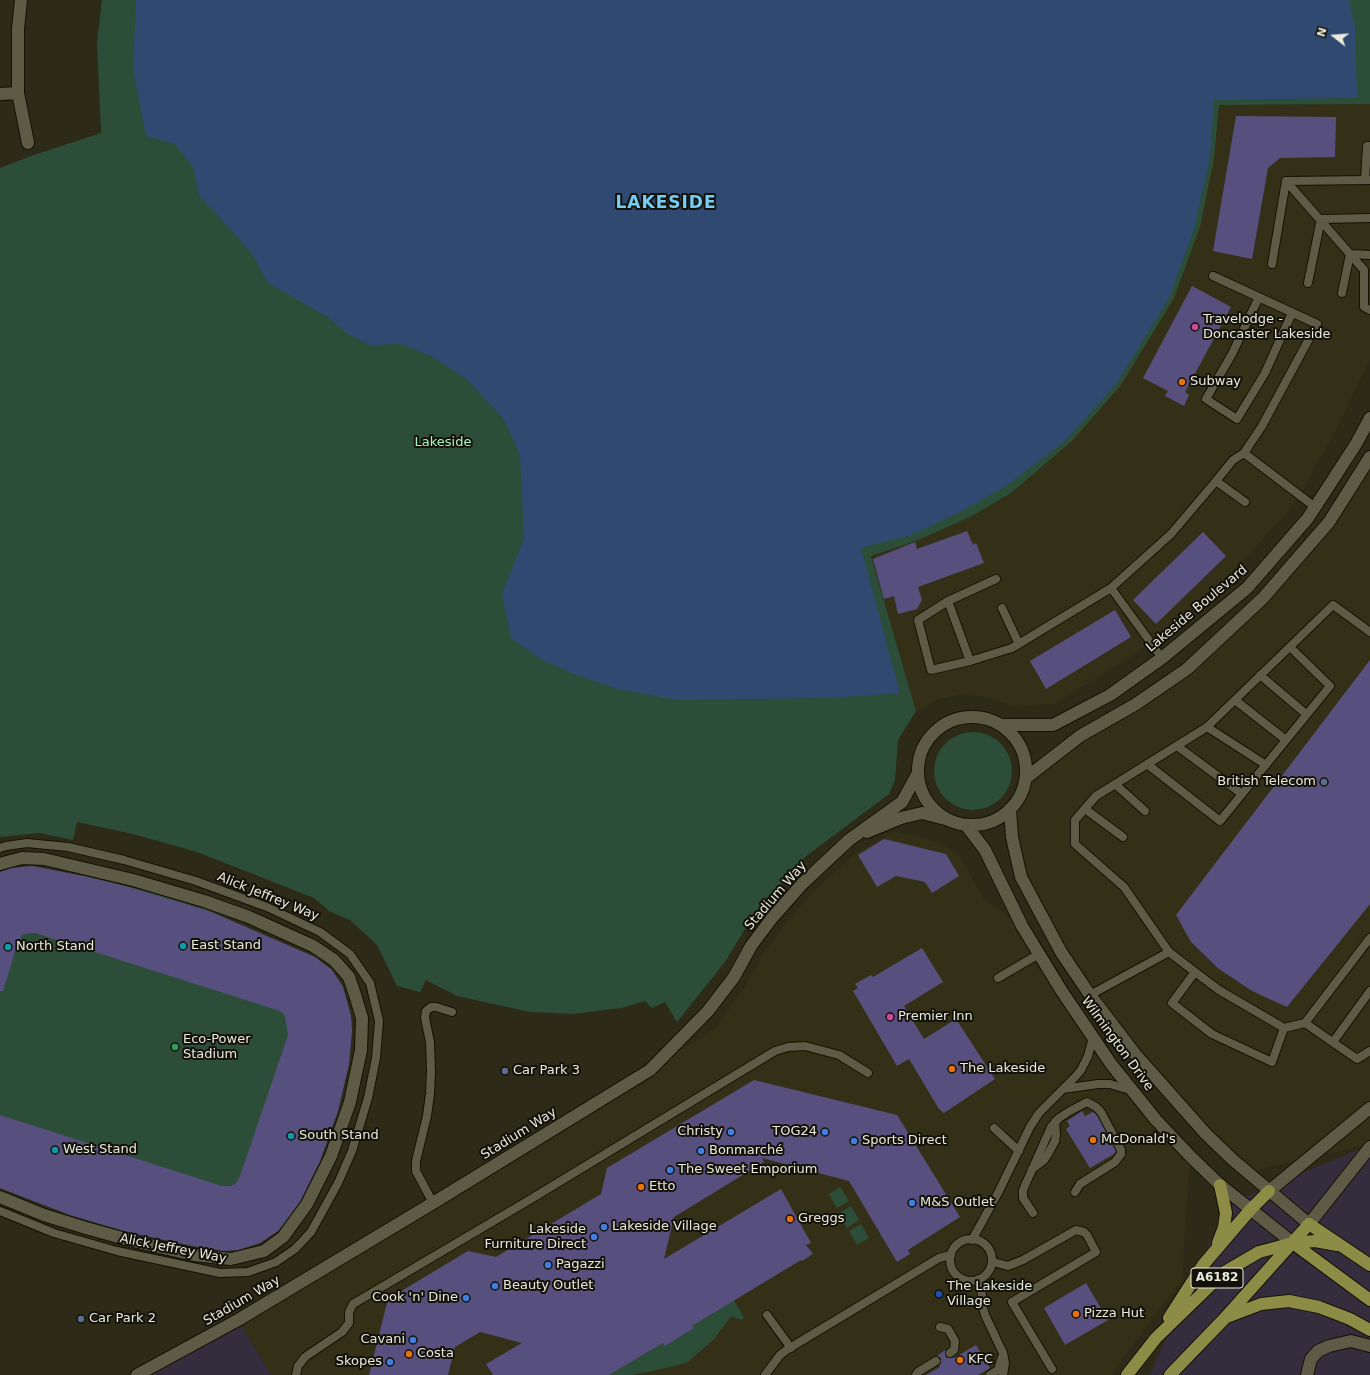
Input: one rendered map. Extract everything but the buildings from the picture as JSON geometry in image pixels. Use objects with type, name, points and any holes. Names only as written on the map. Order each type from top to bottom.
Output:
[{"type":"highway","points":[[1156,1338],[1218,1243],[1224,1227],[1226,1213],[1220,1185]]},
{"type":"highway","points":[[1208,1259],[1250,1210],[1269,1191]]},
{"type":"highway","points":[[1309,1224],[1370,1265]]},
{"type":"highway","name":"A6182","points":[[1170,1375],[1224,1319],[1309,1224]]},
{"type":"highway","points":[[1293,1243],[1315,1241],[1342,1246]]},
{"type":"highway","points":[[1293,1243],[1370,1300]]},
{"type":"highway","name":"A6182","points":[[1127,1375],[1156,1338],[1223,1272],[1259,1252],[1293,1243]]},
{"type":"highway","name":"A6182","points":[[1224,1319],[1261,1304],[1289,1301],[1319,1307],[1350,1319],[1370,1330]]},
{"type":"street","points":[[21,0],[18,29],[18,92],[28,143]]},
{"type":"street","points":[[0,94],[18,92]]},
{"type":"street","name":"Lakeside Boulevard","points":[[1001,725],[1053,725],[1110,695],[1162,658],[1247,588],[1308,518],[1356,444],[1370,418]]},
{"type":"street","points":[[1026,778],[1080,736],[1136,704],[1192,664],[1263,598],[1329,522],[1370,457]]},
{"type":"street","points":[[963,717],[977,717],[1001,725],[1014,737],[1024,756],[1026,778],[1020,796],[1010,809],[990,822],[966,825],[949,820],[934,809],[926,798],[918,773],[921,755],[926,744],[938,729],[963,717]]},
{"type":"street","name":"Stadium Way","points":[[137,1375],[238,1320],[650,1070],[708,1011],[734,977],[751,946],[777,912],[802,884],[849,840],[902,802],[918,773]]},
{"type":"street","name":"Wilmington Drive","points":[[1010,809],[1012,838],[1021,877],[1061,952],[1090,994],[1135,1054],[1206,1134],[1269,1191],[1309,1224]]},
{"type":"street","name":"Stadium Way","points":[[849,840],[901,818],[922,812],[949,820]]},
{"type":"street","name":"Wilmington Drive","points":[[966,825],[985,850],[1022,926],[1061,990],[1133,1092],[1156,1120],[1220,1185],[1293,1243]]},
{"type":"street","points":[[0,864],[22,858],[44,859],[132,880],[204,901],[249,917],[313,946],[334,960],[349,977],[362,1018],[361,1050],[350,1102],[331,1156],[307,1204],[283,1238],[264,1251],[231,1259],[194,1255],[133,1241],[86,1228],[44,1215],[0,1197]]},
{"type":"street","points":[[1269,1191],[1370,1108]]},
{"type":"street","points":[[1309,1224],[1370,1147]]},
{"type":"street","points":[[1307,1375],[1311,1359],[1318,1351],[1329,1346],[1351,1341],[1370,1346]]},
{"type":"lane","points":[[1286,181],[1368,180],[1367,146],[1370,146]]},
{"type":"lane","points":[[1286,181],[1321,219],[1364,270],[1364,307],[1370,310]]},
{"type":"lane","points":[[1272,264],[1286,181]]},
{"type":"lane","points":[[1321,219],[1370,218]]},
{"type":"lane","points":[[1308,283],[1321,219]]},
{"type":"lane","points":[[1350,254],[1370,255]]},
{"type":"lane","points":[[1342,293],[1350,254]]},
{"type":"lane","points":[[996,579],[948,601],[918,620],[931,670],[970,661],[1012,648],[1111,588],[1171,534],[1233,460],[1244,453],[1268,417],[1317,324],[1214,276]]},
{"type":"lane","points":[[1259,297],[1232,354],[1206,399],[1237,419],[1265,373],[1292,313]]},
{"type":"lane","points":[[1244,453],[1315,507]]},
{"type":"lane","points":[[1216,481],[1245,502]]},
{"type":"lane","points":[[1111,588],[1152,642],[1162,658]]},
{"type":"lane","points":[[948,601],[970,661]]},
{"type":"lane","points":[[1370,632],[1333,605],[1208,727],[1096,796],[1075,820],[1075,844],[1124,887],[1168,952],[1219,990],[1284,1028],[1305,1023],[1370,938]]},
{"type":"lane","points":[[1002,608],[1019,644]]},
{"type":"lane","points":[[1147,764],[1220,821],[1330,686],[1290,647]]},
{"type":"lane","points":[[1260,675],[1306,714]]},
{"type":"lane","points":[[1235,700],[1286,740]]},
{"type":"lane","points":[[1208,727],[1266,764]]},
{"type":"lane","points":[[1177,746],[1242,794]]},
{"type":"lane","points":[[1115,784],[1145,811]]},
{"type":"lane","points":[[1085,809],[1123,837]]},
{"type":"lane","name":"Alick Jeffrey Way","points":[[0,848],[27,844],[75,849],[124,860],[196,881],[267,907],[320,932],[350,954],[370,982],[379,1021],[376,1058],[368,1098],[352,1151],[338,1184],[312,1232],[295,1249],[276,1262],[248,1272],[213,1272],[117,1251],[54,1232],[0,1212]]},
{"type":"lane","points":[[1090,994],[1168,952]]},
{"type":"lane","points":[[998,978],[1039,954]]},
{"type":"lane","points":[[1195,972],[1172,1003],[1212,1034],[1272,1062],[1284,1028]]},
{"type":"lane","points":[[1333,1042],[1370,991]]},
{"type":"lane","points":[[433,1203],[416,1171],[416,1161],[427,1116],[430,1094],[430,1042],[425,1018],[426,1011],[431,1007],[452,1012]]},
{"type":"lane","points":[[1305,1023],[1357,1059],[1370,1051]]},
{"type":"lane","points":[[972,1240],[1039,1113],[1081,1070],[1088,1056],[1093,1037]]},
{"type":"lane","points":[[296,1375],[298,1366],[305,1356],[342,1332],[349,1323],[349,1312],[353,1304],[531,1199],[775,1051],[788,1046],[805,1046],[839,1055],[868,1073]]},
{"type":"lane","points":[[1063,1089],[1098,1084],[1110,1084],[1133,1092]]},
{"type":"lane","points":[[1032,1213],[1023,1195],[1023,1190],[1031,1169],[1051,1127],[1055,1122],[1070,1111],[1085,1103],[1089,1103],[1101,1112],[1121,1150],[1121,1154],[1116,1162],[1080,1184],[1075,1192]]},
{"type":"lane","points":[[994,1128],[1019,1151]]},
{"type":"lane","points":[[993,1262],[1008,1266],[1023,1260],[1076,1230],[1084,1232],[1096,1252],[1012,1302],[1052,1369]]},
{"type":"lane","points":[[967,1240],[980,1241],[986,1245],[990,1251],[993,1262],[985,1276],[972,1281],[960,1278],[955,1273],[952,1267],[951,1255],[955,1247],[960,1242],[967,1240]]},
{"type":"lane","points":[[765,1375],[780,1356],[791,1348],[939,1258],[951,1255]]},
{"type":"lane","points":[[979,1279],[983,1308],[988,1322],[1000,1343],[1003,1353],[1005,1363],[1003,1375]]},
{"type":"lane","points":[[767,1315],[791,1348]]},
{"type":"lane","points":[[940,1327],[948,1329],[955,1341],[954,1350],[950,1353]]},
{"type":"lane","points":[[990,1375],[998,1370],[1003,1353]]},
{"type":"lane","points":[[916,1375],[918,1372],[936,1361]]},
{"type":"shaded area","points":[[1370,104],[1370,360],[1333,436],[1299,495],[1279,522],[1219,586],[1152,642],[1054,704],[1013,706],[987,697],[962,694],[938,699],[923,709],[916,711],[871,556],[919,540],[972,516],[1011,493],[1214,159],[1219,105]]},
{"type":"shaded area","points":[[1370,457],[1370,1144],[1248,1172],[1090,995],[1021,877],[1010,809],[1026,778],[1187,669],[1329,522]]},
{"type":"shaded area","points":[[894,831],[938,842],[960,856],[984,899],[1022,926],[1111,1064],[1190,1156],[1182,1279],[1111,1375],[271,1375],[238,1320],[650,1070],[715,1028],[743,990],[766,949],[809,895],[857,852]]},
{"type":"shaded area","points":[[1370,1145],[1370,1375],[1150,1375],[1227,1204]]},
{"type":"shaded area","points":[[238,1320],[271,1375],[137,1375]]},
{"type":"green space","name":"Lakeside","points":[[102,0],[1370,0],[1370,104],[1219,105],[1214,159],[1200,227],[1174,298],[1121,385],[1072,441],[1011,493],[972,516],[919,540],[871,556],[916,711],[898,740],[895,780],[889,794],[805,857],[754,914],[725,962],[677,1022],[665,1002],[652,1008],[645,1001],[621,1008],[573,1014],[530,1012],[457,996],[426,980],[420,992],[397,986],[377,945],[350,920],[329,911],[314,898],[197,852],[133,834],[77,822],[73,840],[39,833],[0,837],[0,168],[101,133],[97,43]]},
{"type":"green space","points":[[973,732],[988,735],[1000,744],[1009,756],[1012,771],[1009,786],[1000,798],[988,807],[973,810],[958,807],[946,798],[937,786],[934,771],[937,756],[946,744],[958,735]]},
{"type":"green space","name":"Eco-Power Stadium","points":[[32,866],[98,879],[154,893],[205,909],[315,957],[332,970],[343,987],[351,1016],[352,1030],[349,1064],[338,1111],[320,1161],[295,1212],[278,1231],[256,1244],[242,1249],[223,1251],[121,1231],[70,1215],[0,1188],[0,872]]},
{"type":"green space","points":[[840,1187],[849,1201],[837,1208],[829,1194]]},
{"type":"green space","points":[[851,1206],[859,1220],[847,1228],[839,1213]]},
{"type":"green space","points":[[861,1224],[869,1238],[857,1245],[849,1231]]},
{"type":"green space","points":[[734,1300],[744,1318],[741,1320],[731,1316],[714,1339],[688,1362],[633,1375],[609,1375],[663,1343],[665,1346],[693,1328],[692,1326]]},
{"type":"water","name":"Lakeside","points":[[136,0],[1349,0],[1355,26],[1357,98],[1214,100],[1210,157],[1194,229],[1169,298],[1116,384],[1065,441],[1006,486],[962,511],[911,535],[861,548],[900,693],[831,698],[677,700],[618,689],[574,674],[541,659],[511,638],[502,594],[524,538],[520,455],[503,418],[465,378],[431,356],[401,344],[371,345],[348,334],[326,316],[268,283],[251,252],[199,195],[193,167],[175,144],[146,136],[133,69]]},
{"type":"place","name":"Travelodge - Doncaster Lakeside","points":[[1195,327]]},
{"type":"place","name":"Subway","points":[[1182,382]]},
{"type":"place","name":"British Telecom","points":[[1324,782]]},
{"type":"place","name":"East Stand","points":[[183,946]]},
{"type":"place","name":"North Stand","points":[[8,947]]},
{"type":"place","name":"Premier Inn","points":[[890,1017]]},
{"type":"place","name":"Eco-Power Stadium","points":[[175,1047]]},
{"type":"place","name":"The Lakeside","points":[[952,1069]]},
{"type":"place","name":"Car Park 3","points":[[505,1071]]},
{"type":"place","name":"Christy","points":[[731,1132]]},
{"type":"place","name":"TOG24","points":[[825,1132]]},
{"type":"place","name":"South Stand","points":[[291,1136]]},
{"type":"place","name":"McDonald's","points":[[1093,1140]]},
{"type":"place","name":"Sports Direct","points":[[854,1141]]},
{"type":"place","name":"West Stand","points":[[55,1150]]},
{"type":"place","name":"Bonmarché","points":[[701,1151]]},
{"type":"place","name":"The Sweet Emporium","points":[[670,1170]]},
{"type":"place","name":"Etto","points":[[641,1187]]},
{"type":"place","name":"M&S Outlet","points":[[912,1203]]},
{"type":"place","name":"Greggs","points":[[790,1219]]},
{"type":"place","name":"Lakeside Village","points":[[604,1227]]},
{"type":"place","name":"Lakeside Furniture Direct","points":[[594,1237]]},
{"type":"place","name":"Pagazzi","points":[[548,1265]]},
{"type":"place","name":"Beauty Outlet","points":[[495,1286]]},
{"type":"place","name":"The Lakeside Village","points":[[939,1294]]},
{"type":"place","name":"Cook 'n' Dine","points":[[466,1298]]},
{"type":"place","name":"Pizza Hut","points":[[1076,1314]]},
{"type":"place","name":"Car Park 2","points":[[81,1319]]},
{"type":"place","name":"Cavani","points":[[413,1340]]},
{"type":"place","name":"Costa","points":[[409,1354]]},
{"type":"place","name":"KFC","points":[[960,1360]]},
{"type":"place","name":"Skopes","points":[[390,1362]]},
{"type":"district","name":"LAKESIDE","points":[[666,204]]}]
